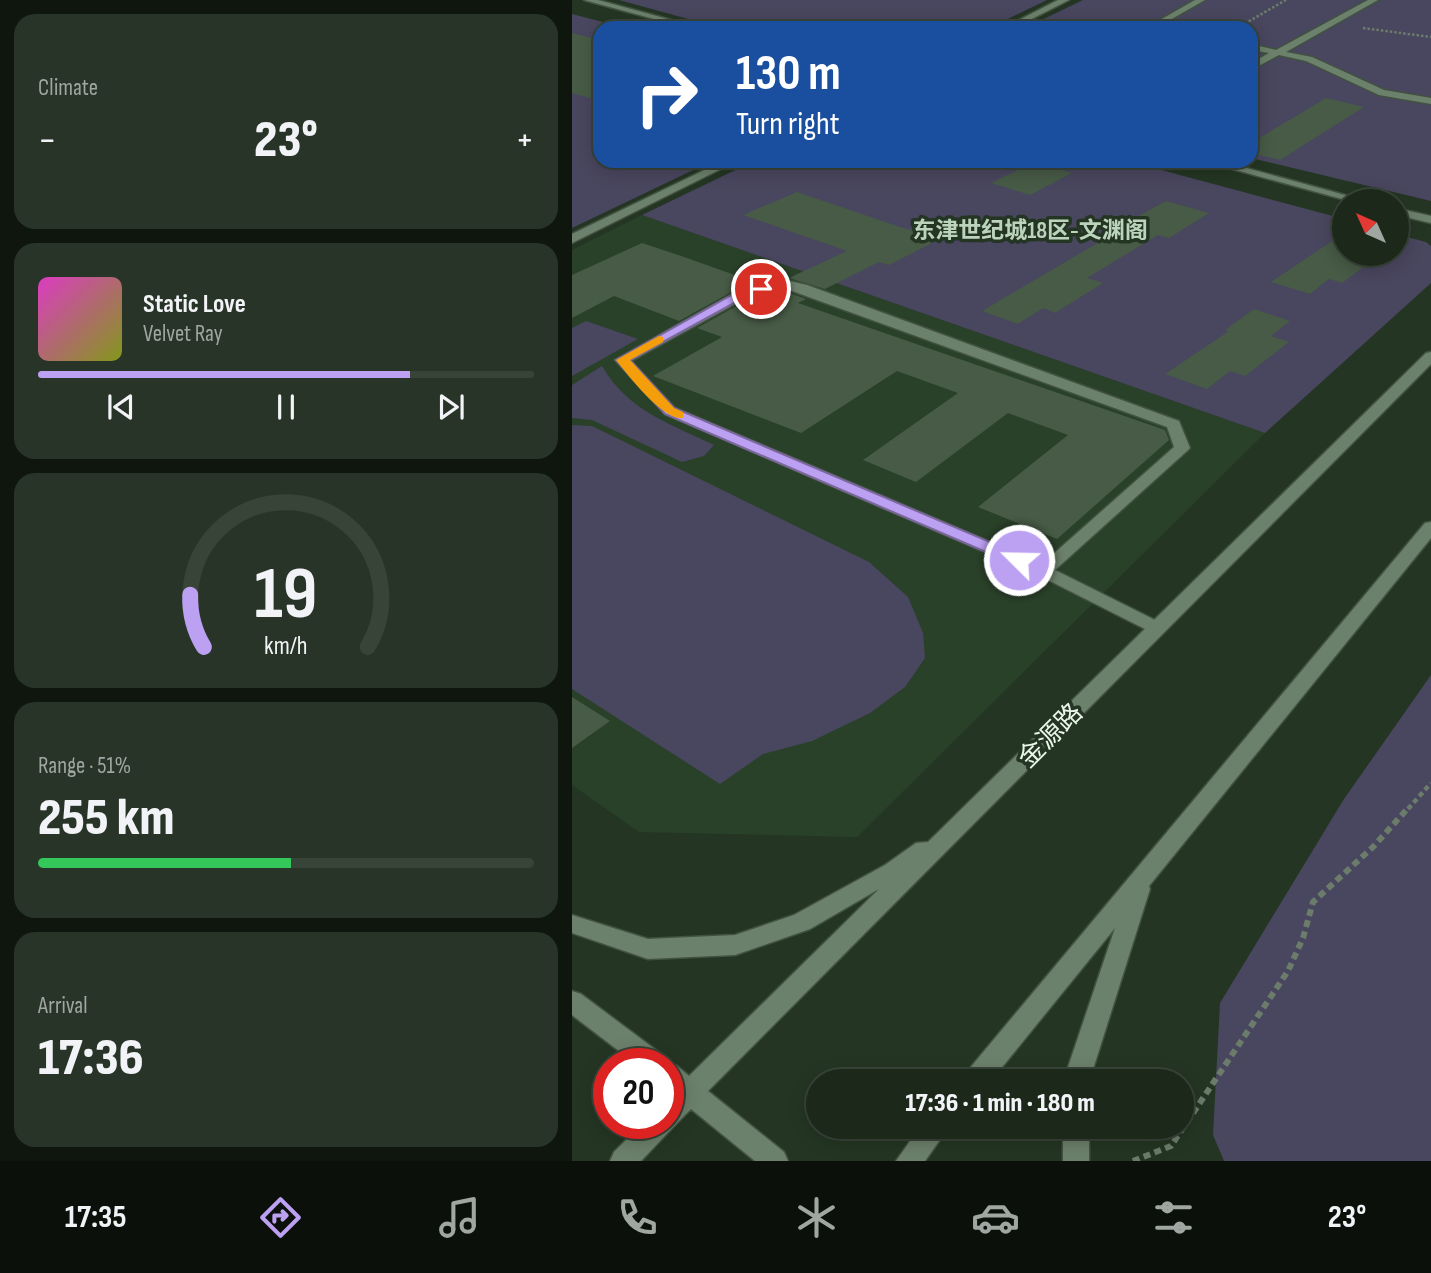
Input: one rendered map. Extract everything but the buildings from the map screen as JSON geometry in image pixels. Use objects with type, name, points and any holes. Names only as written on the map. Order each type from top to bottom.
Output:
[{"type":"main road","points":[[588,0],[670,21]]},
{"type":"main road","points":[[1022,21],[1065,0]]},
{"type":"main road","points":[[1163,21],[1201,0]]},
{"type":"main road","points":[[1258,63],[1374,0]]},
{"type":"main road","points":[[1258,48],[1309,59],[1382,93],[1431,101]]},
{"type":"main road","points":[[572,239],[718,168]]},
{"type":"main road","points":[[1235,168],[1332,193]]},
{"type":"main road","points":[[1409,214],[1431,220]]},
{"type":"main road","points":[[1044,571],[1182,448],[1174,424],[802,288],[781,283],[741,295],[622,360],[670,411],[1044,571],[1157,628]]},
{"type":"main road","name":"金源路","points":[[684,1097],[1431,356]]},
{"type":"main road","points":[[985,1069],[1431,527]]},
{"type":"main road","points":[[572,924],[648,949],[735,945],[802,922],[893,871],[966,818]]},
{"type":"main road","points":[[1080,1069],[1143,877]]},
{"type":"main road","points":[[572,1001],[634,1048]]},
{"type":"main road","points":[[684,1086],[775,1161]]},
{"type":"main road","points":[[623,1161],[644,1139]]},
{"type":"main road","points":[[909,1161],[926,1139]]},
{"type":"main road","points":[[1076,1139],[1076,1161]]},
{"type":"path","points":[[1250,21],[1286,0]]},
{"type":"path","points":[[1336,20],[1363,28],[1431,37]]},
{"type":"path","points":[[1133,1161],[1171,1146],[1288,971],[1303,938],[1313,902],[1372,847],[1431,783]]},
{"type":"shaded area","points":[[619,0],[1047,0],[1004,21],[696,21]]},
{"type":"shaded area","points":[[1083,0],[1431,0],[1431,201],[1409,196],[1409,189],[1381,189],[1258,160],[1258,21],[1040,21]]},
{"type":"shaded area","points":[[572,14],[599,21],[593,21],[593,168],[697,168],[572,228]]},
{"type":"shaded area","points":[[739,168],[1154,168],[1332,216],[1332,266],[1409,266],[1409,237],[1431,246],[1431,283],[1265,433],[642,215]]},
{"type":"shaded area","points":[[642,215],[1265,433],[857,837],[639,832],[572,785],[572,250]]},
{"type":"shaded area","points":[[586,321],[638,339],[572,376],[572,328]]},
{"type":"shaded area","points":[[602,366],[612,381],[637,405],[714,445],[704,456],[682,462],[592,420],[572,418],[572,385]]},
{"type":"shaded area","points":[[572,425],[592,426],[869,562],[908,597],[923,633],[925,658],[905,687],[870,713],[812,741],[763,754],[720,784],[572,689]]},
{"type":"shaded area","points":[[1431,675],[1431,1161],[1224,1161],[1213,1135],[1220,1003],[1344,799]]},
{"type":"slow traffic","points":[[659,340],[622,360],[670,411],[678,415]]},
{"type":"district","name":"东津世纪城18区-文渊阁","points":[[1030,230]]},
{"type":"route","points":[[761,289],[741,295],[622,360],[670,411],[1019,560]]}]
